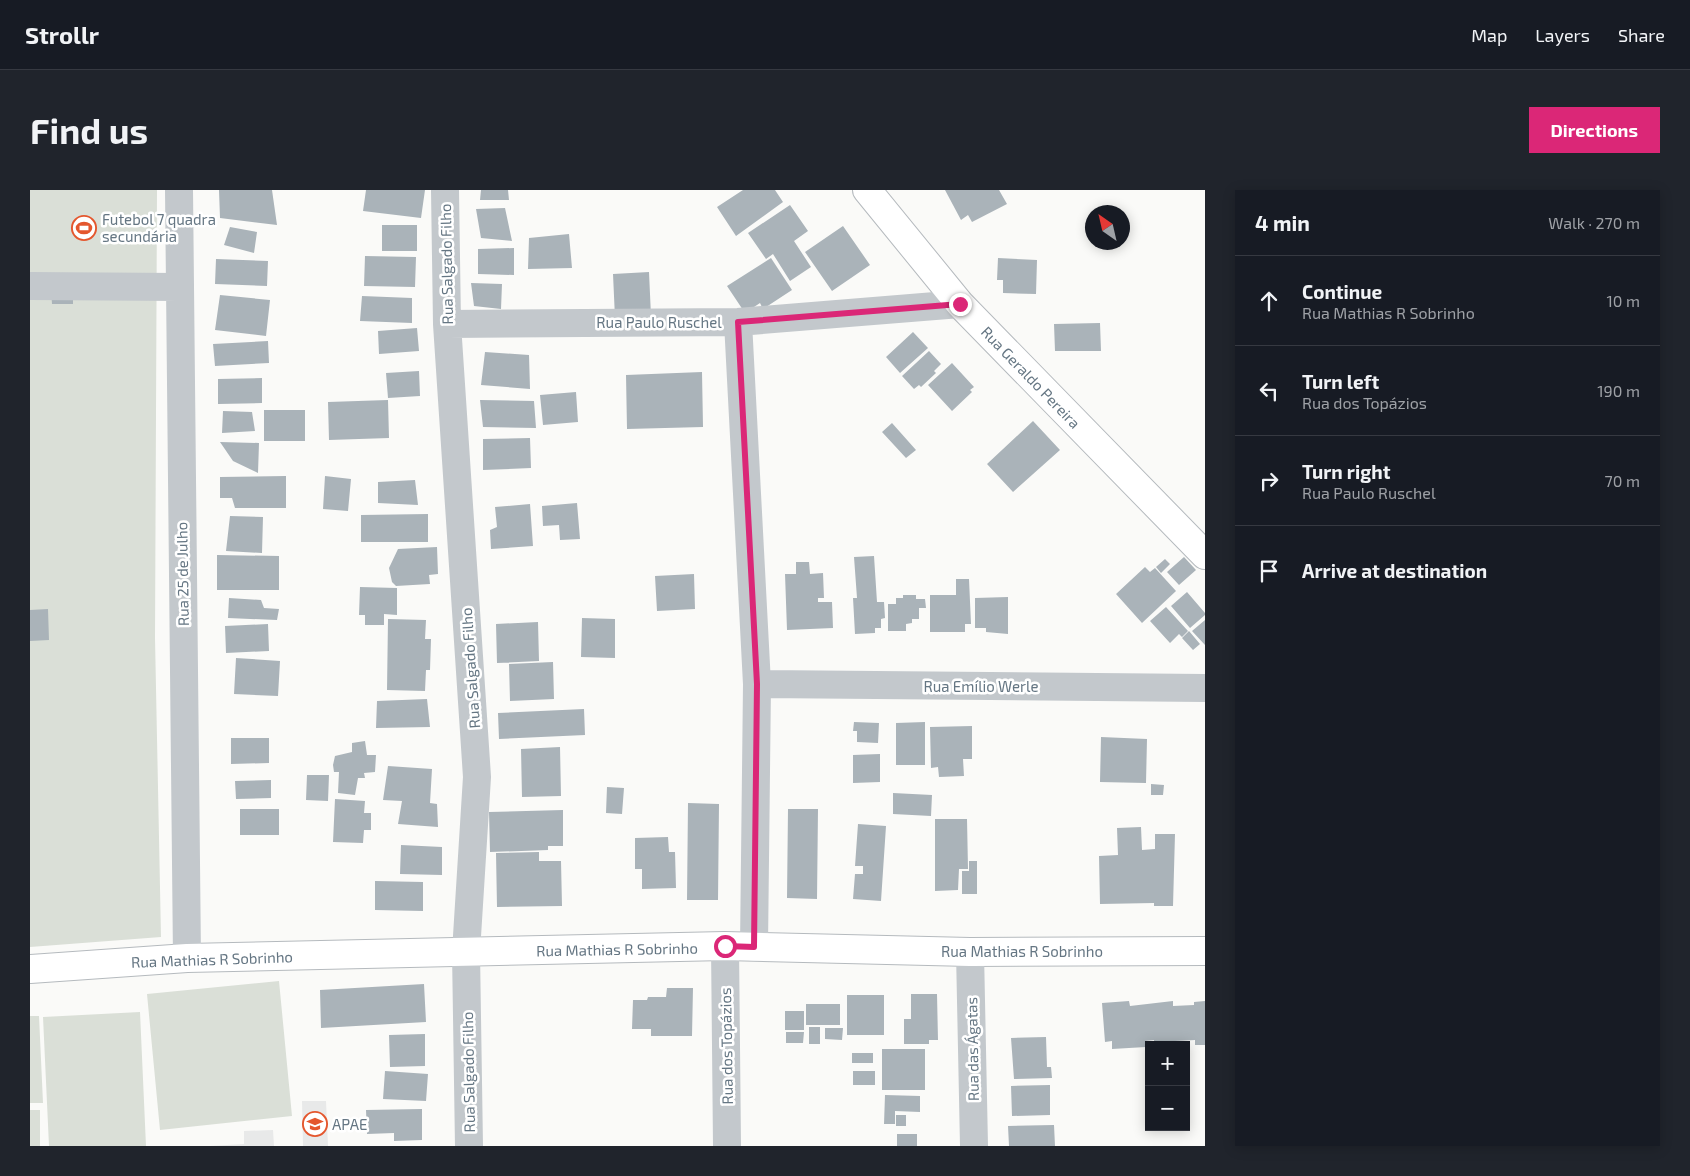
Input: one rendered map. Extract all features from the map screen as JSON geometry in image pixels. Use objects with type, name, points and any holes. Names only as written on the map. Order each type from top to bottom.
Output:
[{"type":"main road","name":"Rua Geraldo Pereira","points":[[867,190],[960,304],[1205,555]]},
{"type":"main road","name":"Rua Mathias R Sobrinho","points":[[30,969],[187,958],[725,946],[970,952],[1205,951]]},
{"type":"street","name":"Rua 25 de Julho","points":[[179,190],[187,958]]},
{"type":"street","name":"Rua Salgado Filho","points":[[445,190],[447,324],[477,777],[466,952],[469,1146]]},
{"type":"street","points":[[30,286],[179,287]]},
{"type":"street","name":"Rua Paulo Ruschel","points":[[447,324],[738,322],[960,304]]},
{"type":"street","points":[[738,322],[757,684],[754,947]]},
{"type":"street","name":"Rua Emílio Werle","points":[[757,684],[1205,688]]},
{"type":"street","name":"Rua dos Topázios","points":[[725,946],[727,1146]]},
{"type":"street","name":"Rua das Ágatas","points":[[970,952],[974,1146]]},
{"type":"shaded area","points":[[30,190],[157,190],[155,638],[161,937],[30,947]]},
{"type":"shaded area","points":[[279,981],[292,1116],[160,1130],[147,994]]},
{"type":"shaded area","points":[[140,1012],[146,1146],[49,1146],[43,1017]]},
{"type":"shaded area","points":[[30,1016],[39,1016],[43,1103],[30,1103]]},
{"type":"shaded area","name":"APAE","points":[[302,1101],[326,1101],[328,1146],[303,1146]]},
{"type":"shaded area","points":[[30,1110],[40,1110],[40,1146],[30,1146]]},
{"type":"shaded area","points":[[273,1130],[274,1146],[210,1146],[244,1144],[244,1131]]},
{"type":"building","points":[[219,190],[272,190],[277,225],[220,218]]},
{"type":"building","points":[[366,190],[425,190],[421,218],[363,211]]},
{"type":"building","points":[[481,190],[508,190],[509,200],[480,200]]},
{"type":"building","points":[[743,190],[775,190],[783,202],[736,236],[717,207]]},
{"type":"building","points":[[945,190],[999,190],[1007,204],[972,222],[968,215],[961,220]]},
{"type":"building","points":[[790,205],[808,231],[794,241],[811,267],[790,281],[773,254],[766,259],[748,233]]},
{"type":"building","points":[[505,208],[512,241],[481,238],[476,209]]},
{"type":"building","points":[[382,225],[417,225],[417,251],[382,251]]},
{"type":"building","points":[[843,226],[870,265],[832,291],[805,252]]},
{"type":"building","points":[[230,227],[257,232],[254,253],[224,245]]},
{"type":"building","points":[[569,234],[572,268],[528,269],[529,238]]},
{"type":"building","points":[[514,248],[514,275],[478,274],[478,249]]},
{"type":"building","points":[[365,256],[416,257],[415,287],[364,286]]},
{"type":"building","points":[[771,258],[792,290],[763,309],[760,303],[745,313],[727,286]]},
{"type":"building","points":[[998,258],[1037,260],[1036,294],[1003,293],[1003,280],[997,280]]},
{"type":"building","points":[[216,259],[268,261],[267,286],[215,284]]},
{"type":"building","points":[[649,272],[651,316],[615,318],[613,274]]},
{"type":"building","points":[[471,283],[502,284],[501,309],[474,306]]},
{"type":"building","points":[[51,289],[73,289],[73,304],[52,304]]},
{"type":"building","points":[[220,295],[270,300],[266,336],[215,330]]},
{"type":"building","points":[[362,296],[412,298],[412,323],[360,321]]},
{"type":"building","points":[[1100,323],[1101,351],[1055,351],[1054,324]]},
{"type":"building","points":[[417,328],[419,351],[379,354],[378,331]]},
{"type":"building","points":[[913,332],[928,348],[900,373],[886,357]]},
{"type":"building","points":[[268,341],[269,363],[215,366],[213,344]]},
{"type":"building","points":[[929,351],[941,364],[934,371],[936,373],[921,387],[919,385],[914,389],[902,376]]},
{"type":"building","points":[[485,352],[529,355],[530,389],[481,385]]},
{"type":"building","points":[[952,363],[974,387],[970,390],[972,392],[952,411],[928,385]]},
{"type":"building","points":[[419,371],[420,396],[388,398],[386,373]]},
{"type":"building","points":[[702,372],[703,427],[627,429],[626,375]]},
{"type":"building","points":[[262,378],[262,403],[218,404],[218,379]]},
{"type":"building","points":[[576,392],[578,422],[543,425],[540,395]]},
{"type":"building","points":[[388,400],[389,438],[329,440],[328,402]]},
{"type":"building","points":[[480,400],[534,401],[536,428],[483,427]]},
{"type":"building","points":[[264,410],[305,410],[305,441],[264,441]]},
{"type":"building","points":[[223,411],[252,412],[255,431],[222,433]]},
{"type":"building","points":[[1033,421],[1060,450],[1013,492],[987,464]]},
{"type":"building","points":[[892,423],[916,450],[906,458],[882,432]]},
{"type":"building","points":[[530,438],[531,468],[483,470],[483,439]]},
{"type":"building","points":[[220,442],[259,443],[258,473],[233,461]]},
{"type":"building","points":[[286,476],[286,508],[235,508],[232,498],[220,498],[220,477]]},
{"type":"building","points":[[325,476],[351,479],[348,511],[323,509]]},
{"type":"building","points":[[415,480],[418,505],[378,503],[378,482]]},
{"type":"building","points":[[577,503],[580,539],[560,540],[559,525],[543,526],[542,506]]},
{"type":"building","points":[[530,504],[533,546],[491,549],[490,530],[497,527],[495,507]]},
{"type":"building","points":[[428,514],[428,542],[361,542],[361,515]]},
{"type":"building","points":[[230,516],[263,517],[262,553],[226,551]]},
{"type":"building","points":[[437,547],[438,574],[429,575],[430,584],[396,586],[392,582],[389,568],[398,549]]},
{"type":"building","points":[[217,555],[279,556],[279,590],[217,590]]},
{"type":"building","points":[[874,556],[877,602],[884,602],[885,618],[881,619],[881,628],[875,628],[875,633],[855,634],[853,598],[857,598],[854,557]]},
{"type":"building","points":[[1184,557],[1196,570],[1179,585],[1167,572]]},
{"type":"building","points":[[1165,559],[1170,564],[1161,573],[1156,567]]},
{"type":"building","points":[[796,562],[809,562],[810,574],[823,573],[824,598],[818,598],[818,602],[832,602],[833,628],[787,630],[785,574],[796,574]]},
{"type":"building","points":[[1145,567],[1150,572],[1155,568],[1176,591],[1142,623],[1116,594]]},
{"type":"building","points":[[694,574],[695,609],[657,611],[655,576]]},
{"type":"building","points":[[956,579],[969,579],[971,624],[965,624],[965,632],[930,632],[930,595],[956,595]]},
{"type":"building","points":[[360,587],[397,588],[397,615],[384,614],[384,625],[365,625],[365,615],[359,615]]},
{"type":"building","points":[[1187,592],[1205,613],[1190,628],[1171,606]]},
{"type":"building","points":[[903,595],[916,595],[916,599],[925,599],[926,608],[919,608],[919,619],[912,619],[912,623],[906,624],[906,631],[888,631],[888,604],[896,604],[896,598],[903,598]]},
{"type":"building","points":[[1008,597],[1008,634],[986,632],[986,628],[975,628],[975,598]]},
{"type":"building","points":[[229,598],[261,600],[264,608],[279,609],[277,620],[228,618]]},
{"type":"building","points":[[1166,607],[1188,631],[1182,637],[1179,634],[1170,643],[1150,621]]},
{"type":"building","points":[[48,609],[49,640],[30,641],[30,610]]},
{"type":"building","points":[[582,618],[615,619],[615,658],[581,657]]},
{"type":"building","points":[[388,619],[426,620],[425,639],[431,639],[430,670],[426,670],[425,691],[387,690]]},
{"type":"building","points":[[1205,620],[1205,645],[1192,631]]},
{"type":"building","points":[[538,622],[539,661],[497,663],[496,624]]},
{"type":"building","points":[[268,624],[269,651],[226,653],[225,626]]},
{"type":"building","points":[[1189,631],[1200,644],[1193,650],[1182,638]]},
{"type":"building","points":[[236,658],[280,661],[278,696],[234,694]]},
{"type":"building","points":[[553,662],[554,699],[510,701],[509,664]]},
{"type":"building","points":[[427,699],[430,727],[376,728],[377,701]]},
{"type":"building","points":[[584,709],[585,735],[499,739],[498,713]]},
{"type":"building","points":[[854,722],[879,723],[878,743],[857,742],[857,731],[853,731]]},
{"type":"building","points":[[925,722],[925,765],[896,765],[896,723]]},
{"type":"building","points":[[972,726],[972,759],[963,759],[964,776],[939,777],[938,767],[931,768],[930,727]]},
{"type":"building","points":[[1101,737],[1147,739],[1146,783],[1100,782]]},
{"type":"building","points":[[231,738],[269,738],[269,763],[231,764]]},
{"type":"building","points":[[365,741],[367,755],[376,755],[375,772],[364,773],[365,778],[358,778],[355,795],[338,793],[339,772],[334,772],[333,765],[335,756],[352,752],[352,743]]},
{"type":"building","points":[[560,747],[561,796],[522,797],[521,749]]},
{"type":"building","points":[[880,754],[880,782],[853,783],[853,755]]},
{"type":"building","points":[[388,766],[432,769],[430,803],[437,804],[438,827],[398,824],[402,801],[383,800]]},
{"type":"building","points":[[307,775],[329,775],[328,801],[306,800]]},
{"type":"building","points":[[271,780],[271,798],[236,799],[235,781]]},
{"type":"building","points":[[1151,784],[1164,785],[1163,795],[1151,795]]},
{"type":"building","points":[[607,787],[624,788],[622,814],[606,813]]},
{"type":"building","points":[[893,793],[932,795],[931,816],[893,814]]},
{"type":"building","points":[[335,799],[365,801],[364,813],[371,813],[371,830],[364,830],[363,843],[333,842]]},
{"type":"building","points":[[688,803],[719,804],[718,900],[687,900]]},
{"type":"building","points":[[240,809],[279,809],[279,835],[240,835]]},
{"type":"building","points":[[788,809],[818,809],[817,899],[787,898]]},
{"type":"building","points":[[563,810],[563,846],[548,846],[548,850],[490,852],[489,812]]},
{"type":"building","points":[[935,819],[967,819],[968,869],[959,869],[958,890],[935,891]]},
{"type":"building","points":[[858,824],[886,826],[881,901],[853,899],[855,874],[863,874],[863,866],[855,866]]},
{"type":"building","points":[[1141,827],[1142,850],[1155,849],[1155,834],[1175,834],[1173,906],[1154,906],[1154,903],[1100,904],[1099,856],[1118,855],[1117,828]]},
{"type":"building","points":[[668,837],[669,852],[675,852],[676,888],[642,889],[642,869],[635,869],[635,838]]},
{"type":"building","points":[[401,845],[442,847],[442,875],[400,874]]},
{"type":"building","points":[[539,852],[539,861],[561,861],[562,906],[497,907],[496,853]]},
{"type":"building","points":[[969,861],[977,861],[977,894],[962,894],[962,871],[969,871]]},
{"type":"building","points":[[375,881],[423,882],[423,911],[375,910]]},
{"type":"building","points":[[424,984],[426,1022],[321,1028],[320,990]]},
{"type":"building","points":[[667,988],[693,988],[692,1036],[651,1036],[651,1029],[632,1029],[633,1000],[647,1000],[648,997],[666,997]]},
{"type":"building","points":[[911,994],[937,994],[938,1040],[929,1040],[929,1044],[904,1044],[904,1019],[911,1019]]},
{"type":"building","points":[[847,995],[884,995],[884,1035],[847,1035]]},
{"type":"building","points":[[1129,1001],[1130,1006],[1173,1001],[1173,1006],[1194,1005],[1194,1002],[1205,1001],[1205,1045],[1195,1045],[1195,1040],[1154,1040],[1145,1041],[1145,1047],[1112,1049],[1112,1041],[1105,1042],[1102,1003]]},
{"type":"building","points":[[806,1004],[840,1004],[840,1025],[806,1025]]},
{"type":"building","points":[[785,1011],[804,1011],[804,1030],[785,1030]]},
{"type":"building","points":[[809,1027],[820,1027],[820,1044],[809,1044]]},
{"type":"building","points":[[825,1028],[843,1028],[842,1040],[825,1039]]},
{"type":"building","points":[[786,1032],[804,1032],[803,1043],[786,1043]]},
{"type":"building","points":[[425,1034],[425,1066],[390,1067],[389,1035]]},
{"type":"building","points":[[1046,1037],[1047,1067],[1051,1067],[1052,1078],[1014,1079],[1011,1038]]},
{"type":"building","points":[[882,1049],[925,1049],[925,1090],[882,1090]]},
{"type":"building","points":[[852,1053],[873,1053],[873,1063],[852,1063]]},
{"type":"building","points":[[385,1071],[428,1074],[426,1101],[383,1099]]},
{"type":"building","points":[[853,1071],[875,1071],[875,1085],[853,1085]]},
{"type":"building","points":[[1050,1085],[1050,1115],[1012,1116],[1011,1086]]},
{"type":"building","points":[[885,1095],[920,1096],[920,1112],[895,1111],[895,1124],[884,1124]]},
{"type":"building","points":[[422,1109],[422,1140],[394,1141],[394,1133],[367,1134],[366,1110]]},
{"type":"building","points":[[896,1115],[906,1115],[906,1126],[896,1126]]},
{"type":"building","points":[[1054,1125],[1055,1146],[1009,1146],[1008,1126]]},
{"type":"building","points":[[897,1134],[917,1134],[917,1146],[897,1146]]},
{"type":"place","name":"Futebol 7 quadra secundária","points":[[84,228]]},
{"type":"place","name":"APAE","points":[[315,1124]]},
{"type":"route","points":[[725,946],[754,947],[757,684],[738,322],[960,304]]}]
